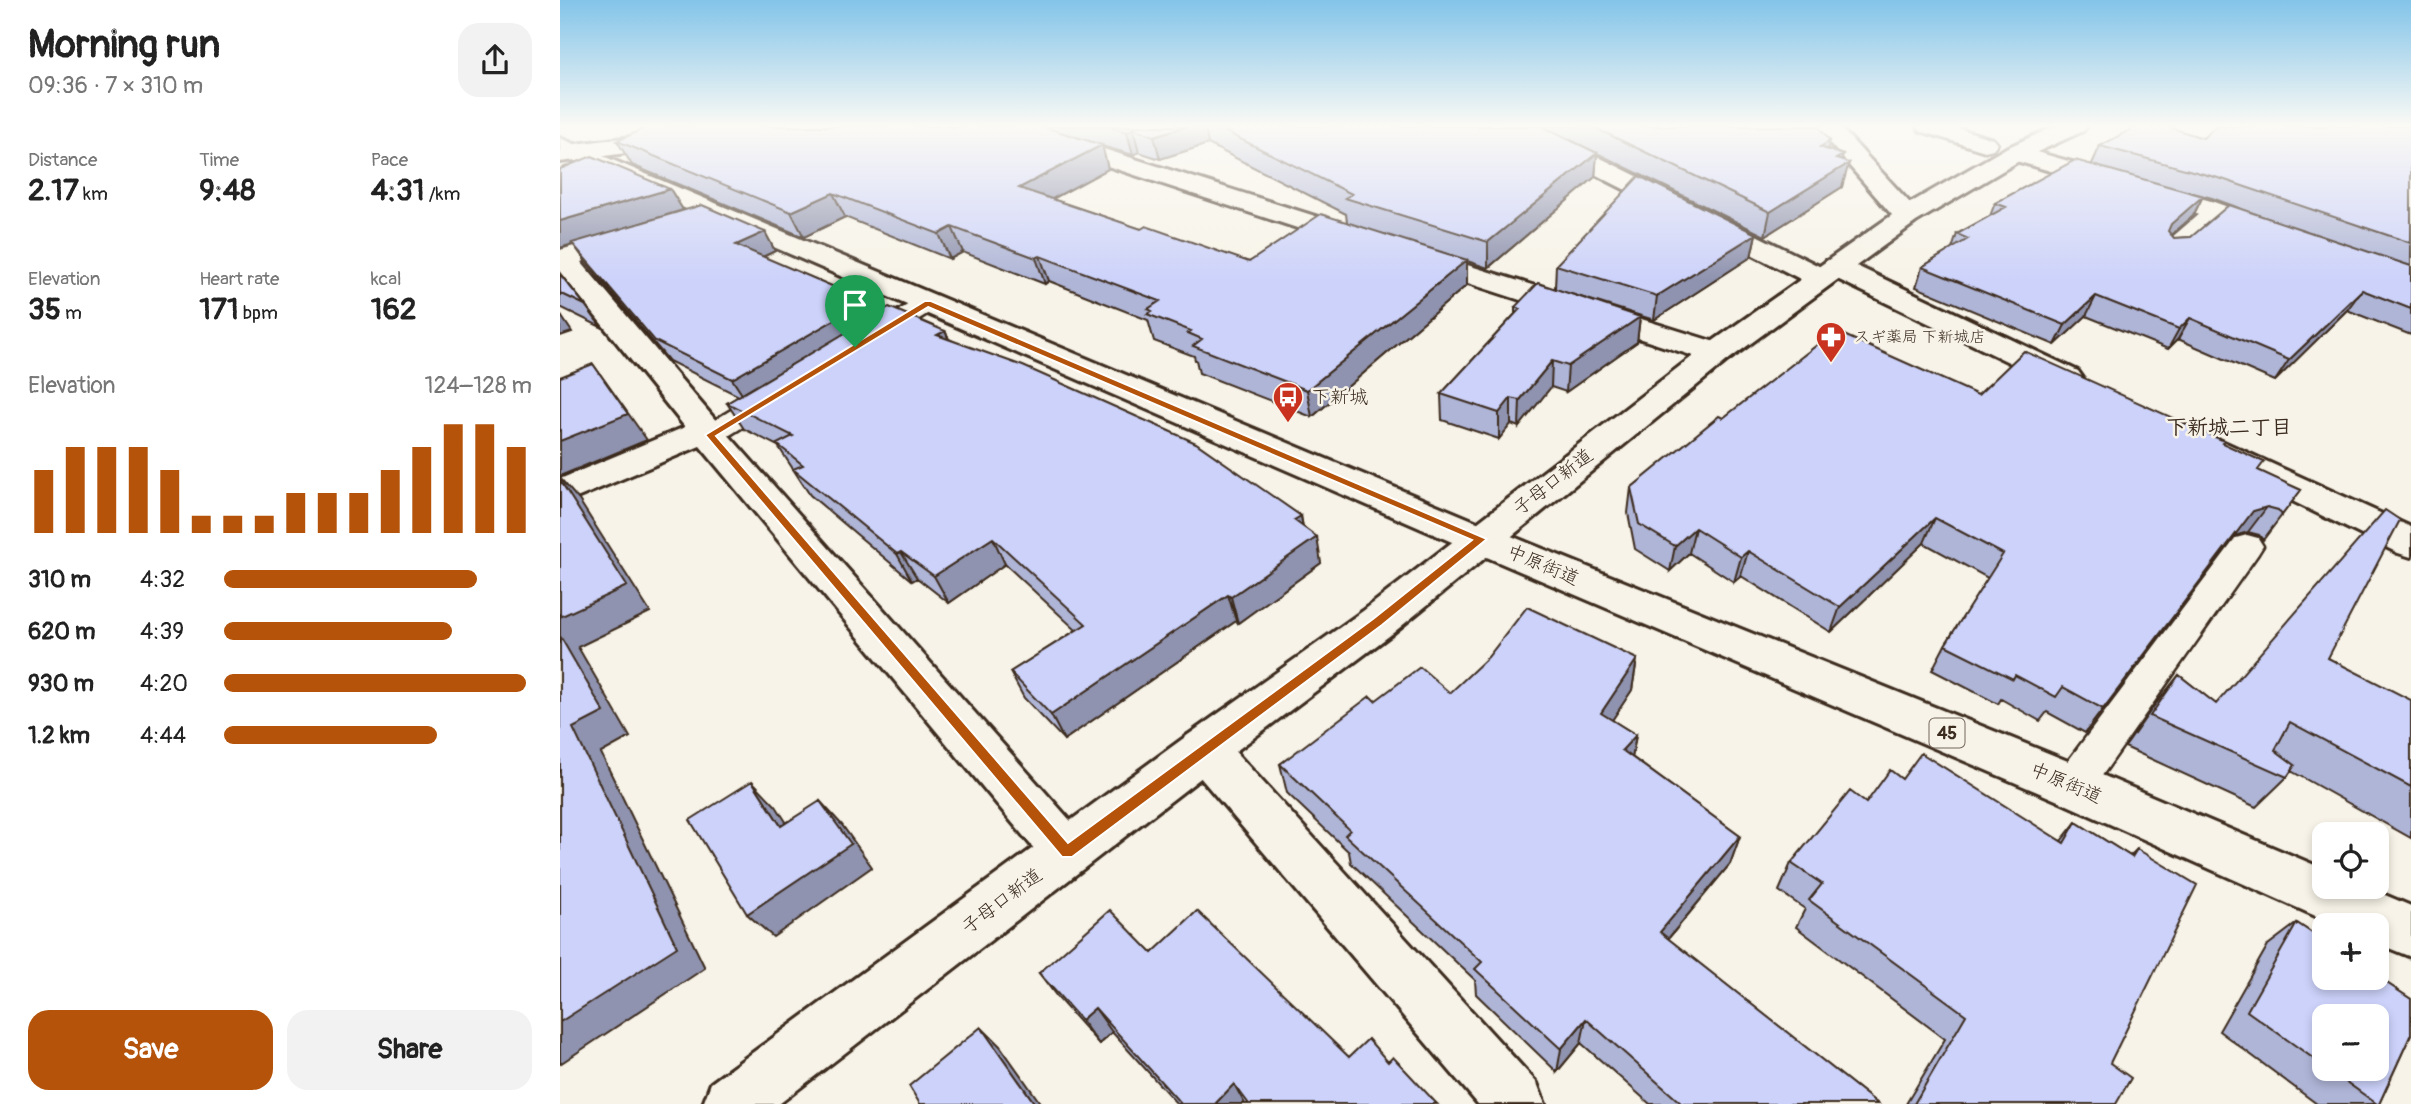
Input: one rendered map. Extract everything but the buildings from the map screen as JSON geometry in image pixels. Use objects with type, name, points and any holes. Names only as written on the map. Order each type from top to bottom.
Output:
[{"type":"street","name":"中原街道","points":[[630,178],[1481,539],[2073,785],[2411,932]]},
{"type":"street","points":[[1169,178],[1717,353]]},
{"type":"street","points":[[1627,178],[1828,272],[2100,394]]},
{"type":"street","points":[[1873,178],[1907,216]]},
{"type":"street","name":"子母口新道","points":[[1907,216],[1949,178]]},
{"type":"street","name":"子母口新道","points":[[732,1104],[1203,749],[1378,622],[1717,353],[1907,216],[1973,178]]},
{"type":"street","points":[[2099,178],[2216,212],[2294,240]]},
{"type":"street","points":[[712,212],[563,258],[574,293],[708,433],[1067,852]]},
{"type":"street","points":[[560,493],[708,433]]},
{"type":"street","points":[[2187,436],[2411,543]]},
{"type":"street","points":[[1203,749],[1516,1104]]},
{"type":"lane","points":[[2171,250],[2216,212]]},
{"type":"lane","points":[[848,352],[928,303]]},
{"type":"lane","points":[[708,433],[790,387]]},
{"type":"lane","points":[[2073,785],[2247,546]]},
{"type":"place","name":"スギ薬局 下新城店","points":[[1831,364]]},
{"type":"place","name":"下新城","points":[[1288,424]]},
{"type":"district","name":"下新城二丁目","points":[[2229,427]]},
{"type":"route","points":[[928,303],[1481,539],[1378,622],[1067,852],[710,435],[855,347],[928,303]]}]
